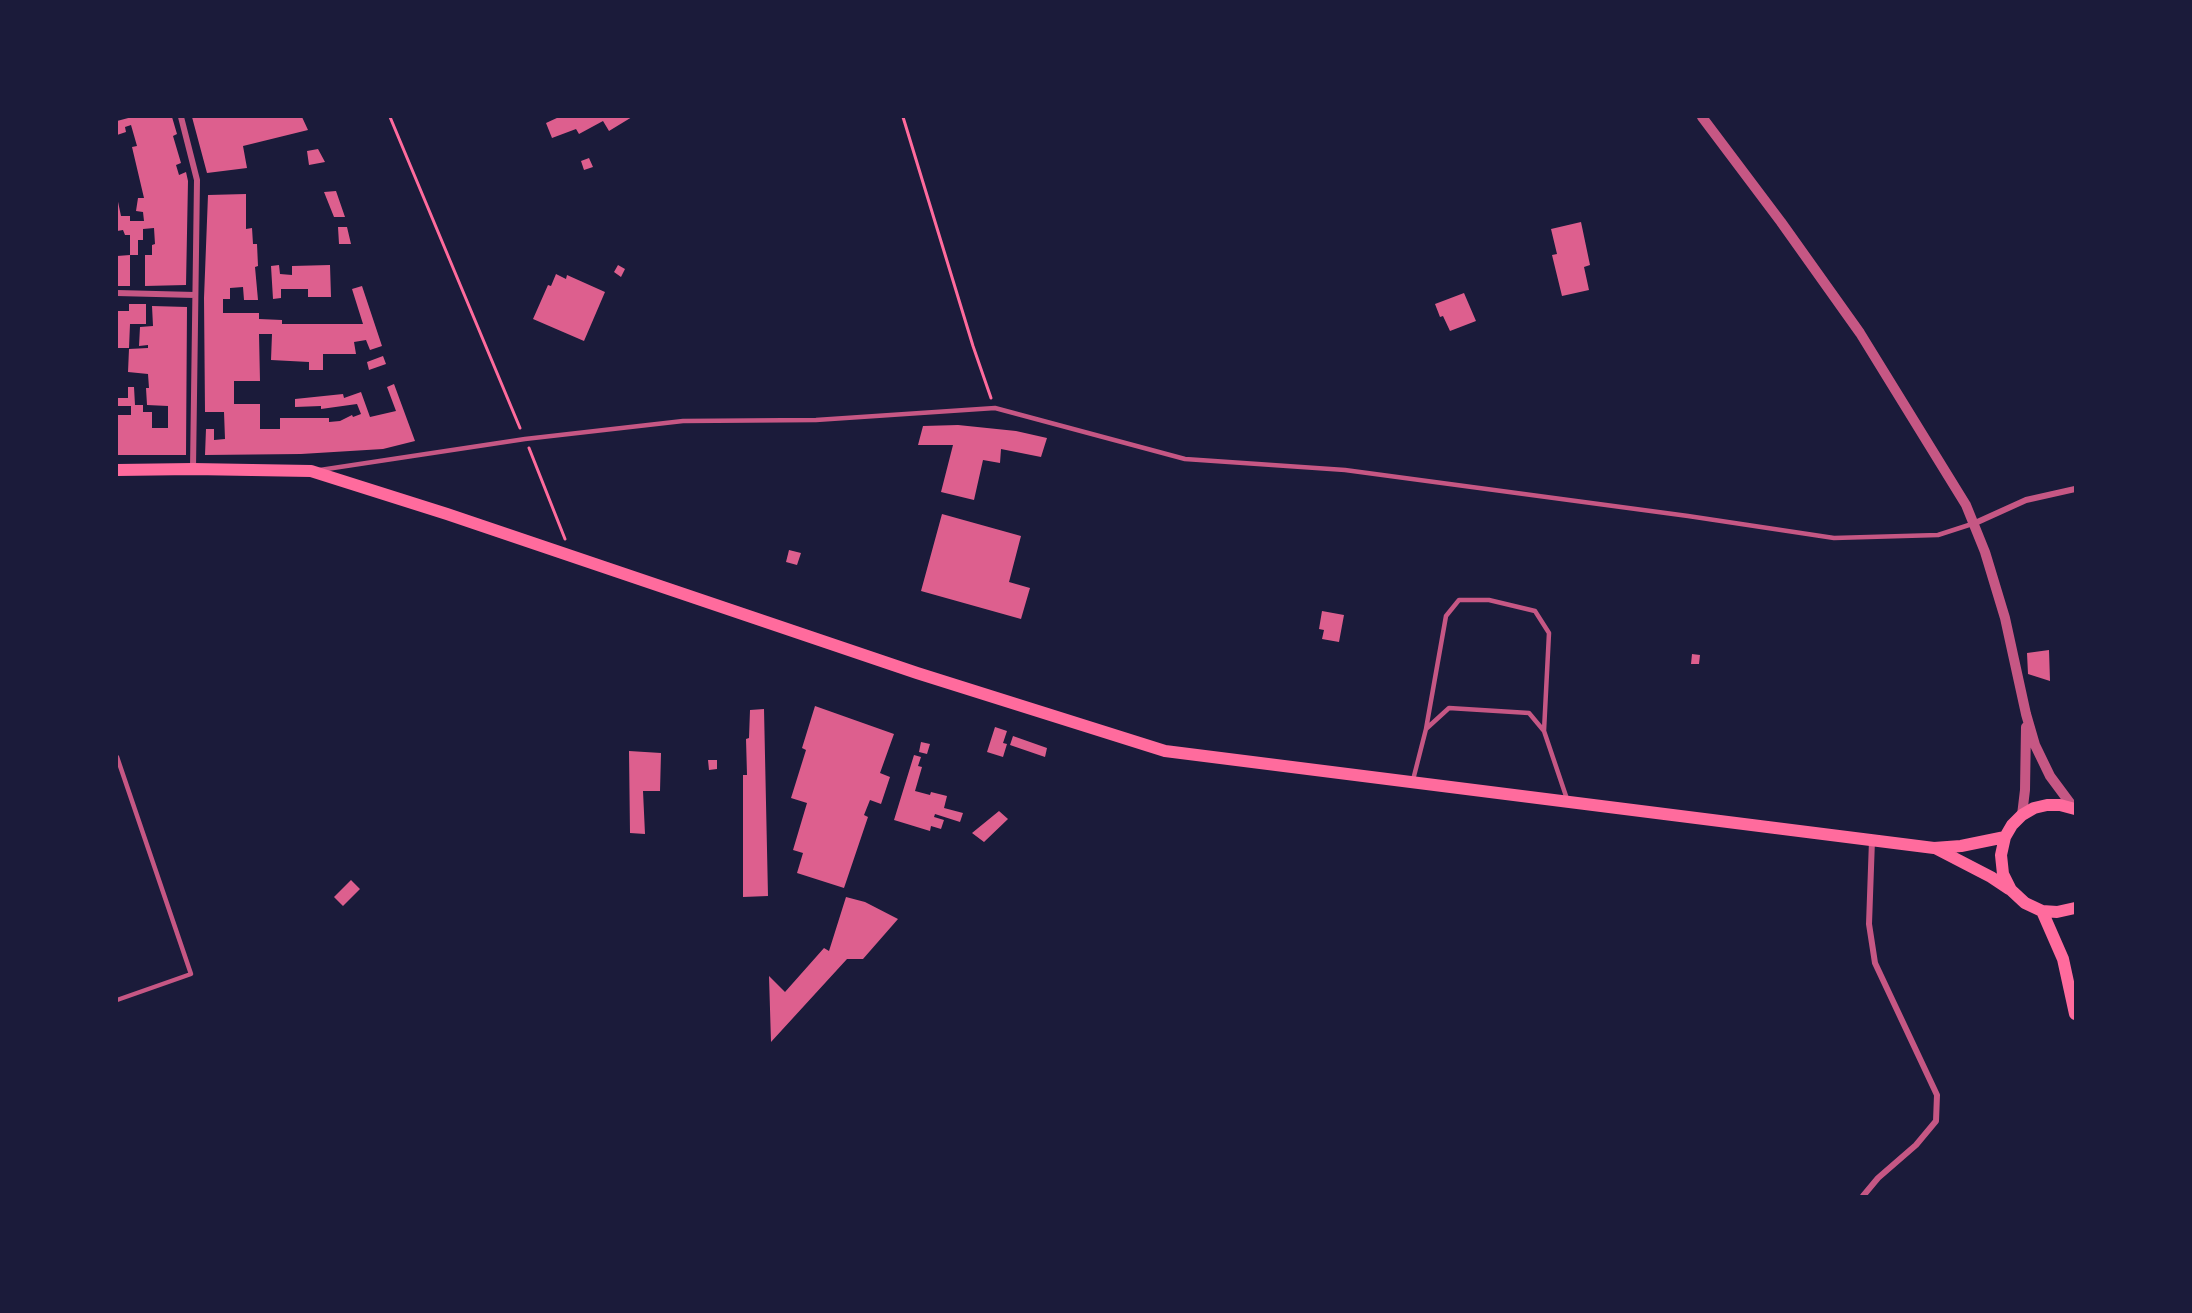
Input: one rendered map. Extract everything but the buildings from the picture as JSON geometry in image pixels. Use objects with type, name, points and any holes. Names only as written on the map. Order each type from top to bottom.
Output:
[{"type":"main road","points":[[117,470],[311,471],[447,514],[917,674],[1164,751],[1934,848],[1961,846],[2005,837]]},
{"type":"main road","points":[[2011,890],[2003,874],[2001,855],[2005,837],[2012,825],[2034,808],[2060,805],[2074,808]]},
{"type":"main road","points":[[1934,848],[1991,877],[2011,890],[2025,903],[2042,911],[2057,912],[2075,908]]},
{"type":"main road","points":[[2042,911],[2063,959],[2075,1014]]},
{"type":"street","points":[[181,117],[197,180],[194,469]]},
{"type":"street","points":[[1702,117],[1860,333],[1960,495],[1985,552],[2005,618],[2035,745],[2050,776],[2074,808]]},
{"type":"street","points":[[117,293],[195,296]]},
{"type":"street","points":[[1972,524],[2026,500],[2075,489]]},
{"type":"street","points":[[2022,815],[2025,790],[2026,714]]},
{"type":"street","points":[[1863,1196],[1878,1178],[1916,1145],[1936,1121],[1937,1095],[1875,963],[1869,924],[1872,840]]},
{"type":"lane","points":[[311,471],[525,439],[683,421],[816,420],[995,408],[1185,459],[1345,470],[1834,538],[1938,535],[1972,524]]},
{"type":"lane","points":[[1412,782],[1426,729],[1446,615],[1459,600],[1489,600],[1535,611],[1549,633],[1544,731]]},
{"type":"lane","points":[[1426,729],[1449,708],[1529,713],[1544,731],[1568,802]]},
{"type":"lane","points":[[117,758],[190,974],[117,1000]]},
{"type":"path","points":[[390,117],[572,556]]},
{"type":"path","points":[[903,117],[973,346],[987,384]]}]
